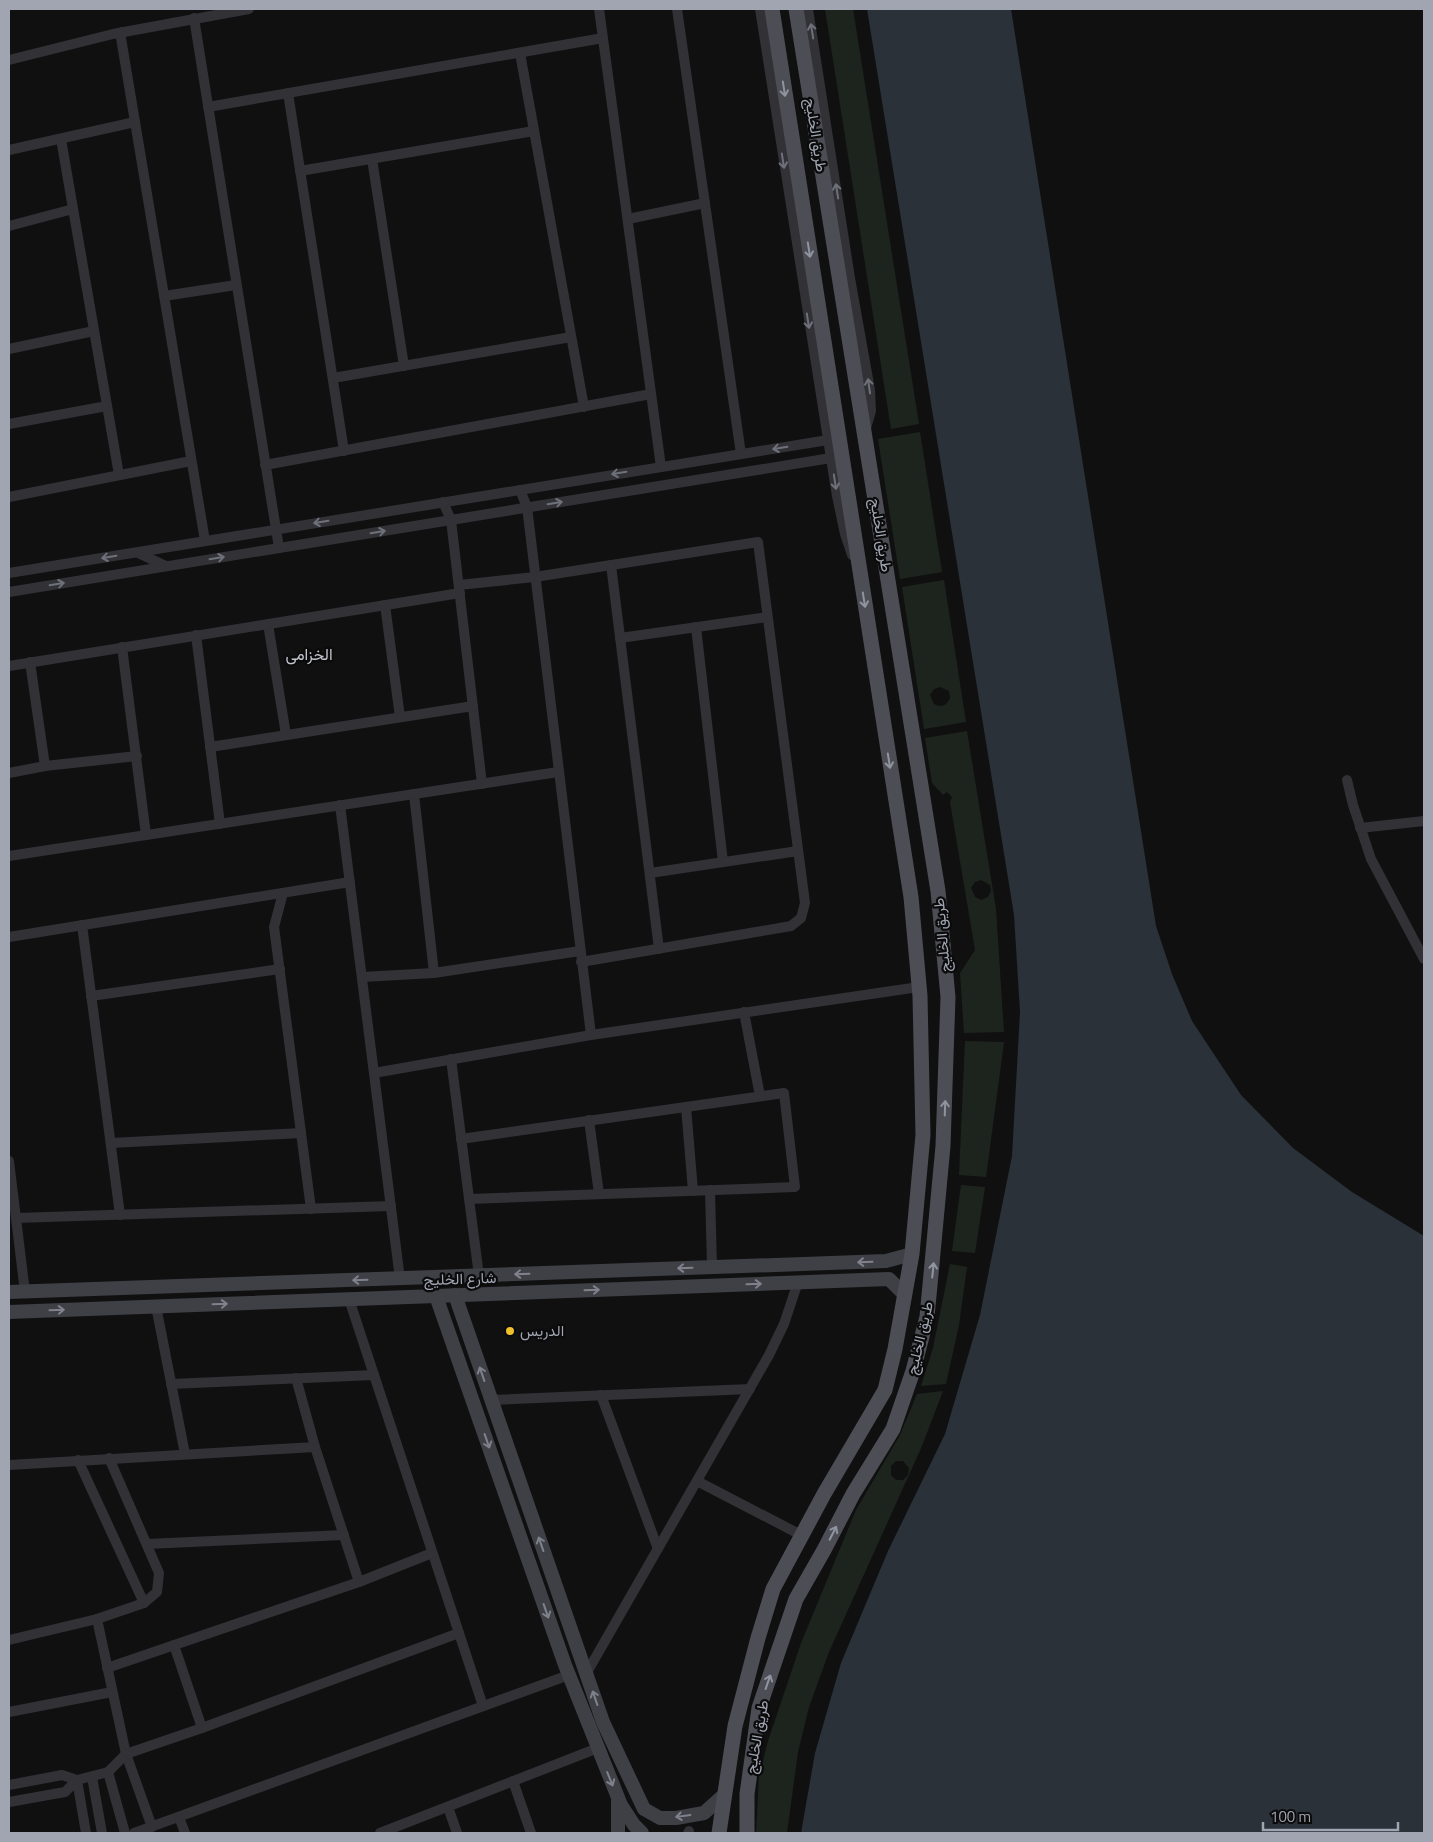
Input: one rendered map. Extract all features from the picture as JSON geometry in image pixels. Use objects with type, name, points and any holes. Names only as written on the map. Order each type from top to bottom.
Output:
[{"type":"main road","name":"طريق الخليج","points":[[719,1833],[735,1726],[758,1638],[773,1590],[824,1494],[885,1390],[912,1254],[923,1135],[919,987],[911,897],[772,9]]},
{"type":"main road","name":"طريق الخليج","points":[[747,1833],[747,1794],[759,1708],[796,1599],[853,1494],[894,1429],[913,1371],[927,1317],[943,1146],[948,997],[938,892],[796,9]]},
{"type":"street","points":[[9,60],[122,32],[249,9]]},
{"type":"street","points":[[599,9],[661,467]]},
{"type":"street","points":[[677,9],[740,454]]},
{"type":"street","points":[[760,9],[831,458],[845,534],[860,575]]},
{"type":"street","points":[[808,9],[850,278],[870,390],[870,410],[865,434]]},
{"type":"street","points":[[194,18],[278,548]]},
{"type":"street","points":[[122,32],[121,38],[205,541]]},
{"type":"street","points":[[208,107],[603,38]]},
{"type":"street","points":[[520,53],[584,407]]},
{"type":"street","points":[[288,93],[344,451]]},
{"type":"street","points":[[9,150],[135,122]]},
{"type":"street","points":[[300,171],[534,131]]},
{"type":"street","points":[[61,139],[119,475]]},
{"type":"street","points":[[372,159],[404,366]]},
{"type":"street","points":[[628,219],[705,203]]},
{"type":"street","points":[[9,226],[73,209]]},
{"type":"street","points":[[164,296],[236,285]]},
{"type":"street","points":[[9,350],[94,331]]},
{"type":"street","points":[[333,378],[572,337]]},
{"type":"street","points":[[265,465],[651,394]]},
{"type":"street","points":[[9,424],[107,406]]},
{"type":"street","points":[[9,573],[828,440]]},
{"type":"street","points":[[9,592],[831,458]]},
{"type":"street","points":[[9,497],[191,461]]},
{"type":"street","points":[[520,490],[527,507],[591,1035]]},
{"type":"street","points":[[443,502],[451,520],[482,784]]},
{"type":"street","points":[[9,666],[385,605],[459,589],[758,542],[805,903],[801,918],[791,926],[582,962]]},
{"type":"street","points":[[137,552],[166,566]]},
{"type":"street","points":[[611,565],[659,949]]},
{"type":"street","points":[[385,605],[400,717]]},
{"type":"street","points":[[620,638],[767,617]]},
{"type":"street","points":[[268,624],[286,735]]},
{"type":"street","points":[[696,627],[723,862]]},
{"type":"street","points":[[196,636],[220,824]]},
{"type":"street","points":[[122,647],[146,835]]},
{"type":"street","points":[[30,662],[44,766]]},
{"type":"street","points":[[210,746],[473,706]]},
{"type":"street","points":[[9,773],[44,766],[137,756]]},
{"type":"street","points":[[9,856],[558,772]]},
{"type":"street","points":[[1347,780],[1371,860],[1424,959]]},
{"type":"street","points":[[414,794],[434,973]]},
{"type":"street","points":[[340,805],[400,1278]]},
{"type":"street","points":[[1360,828],[1424,821]]},
{"type":"street","points":[[650,873],[798,851]]},
{"type":"street","points":[[9,937],[350,882]]},
{"type":"street","points":[[283,892],[274,927],[311,1208]]},
{"type":"street","points":[[82,925],[120,1215]]},
{"type":"street","points":[[362,977],[434,973],[580,951]]},
{"type":"street","points":[[91,996],[280,969]]},
{"type":"street","points":[[374,1072],[591,1035],[919,987]]},
{"type":"street","points":[[744,1012],[760,1096]]},
{"type":"street","points":[[451,1059],[479,1276]]},
{"type":"street","points":[[461,1139],[784,1093],[795,1187],[469,1199]]},
{"type":"street","points":[[686,1106],[693,1191]]},
{"type":"street","points":[[589,1120],[599,1194]]},
{"type":"street","points":[[111,1143],[301,1133]]},
{"type":"street","points":[[9,1161],[25,1292]]},
{"type":"street","points":[[710,1190],[712,1268]]},
{"type":"street","points":[[16,1218],[391,1206]]},
{"type":"street","points":[[9,1292],[886,1261],[912,1254]]},
{"type":"street","name":"شارع الخليج","points":[[9,1312],[889,1279],[905,1295]]},
{"type":"street","points":[[586,1674],[750,1388],[784,1324],[798,1282]]},
{"type":"street","points":[[455,1295],[603,1722],[644,1809],[660,1818],[704,1813],[724,1795]]},
{"type":"street","points":[[436,1296],[569,1675],[618,1798],[634,1825],[642,1833]]},
{"type":"street","points":[[349,1299],[483,1706]]},
{"type":"street","points":[[156,1306],[184,1454]]},
{"type":"street","points":[[171,1384],[374,1375]]},
{"type":"street","points":[[296,1378],[315,1447],[359,1582]]},
{"type":"street","points":[[491,1400],[750,1388]]},
{"type":"street","points":[[600,1395],[658,1549]]},
{"type":"street","points":[[9,1465],[315,1447]]},
{"type":"street","points":[[9,1640],[97,1619],[144,1603],[157,1592],[159,1573],[109,1458]]},
{"type":"street","points":[[78,1460],[144,1603]]},
{"type":"street","points":[[697,1480],[802,1536]]},
{"type":"street","points":[[146,1544],[344,1535]]},
{"type":"street","points":[[107,1668],[359,1582],[432,1553]]},
{"type":"street","points":[[97,1619],[126,1754],[152,1826]]},
{"type":"street","points":[[9,1802],[66,1792],[77,1780],[108,1772],[126,1754],[202,1728],[459,1633]]},
{"type":"street","points":[[174,1645],[202,1728]]},
{"type":"street","points":[[134,1833],[569,1675]]},
{"type":"street","points":[[9,1712],[112,1692]]},
{"type":"street","points":[[380,1833],[598,1748]]},
{"type":"street","points":[[108,1772],[125,1833]]},
{"type":"street","points":[[9,1785],[62,1775],[77,1780]]},
{"type":"street","points":[[92,1776],[102,1833]]},
{"type":"street","points":[[77,1780],[86,1833]]},
{"type":"street","points":[[513,1782],[531,1833]]},
{"type":"street","points":[[618,1798],[618,1833]]},
{"type":"street","points":[[448,1807],[457,1833]]},
{"type":"street","points":[[179,1817],[185,1833]]},
{"type":"shaded area","points":[[825,9],[853,9],[919,424],[891,429]]},
{"type":"shaded area","points":[[867,9],[1011,9],[1156,926],[1172,974],[1192,1021],[1241,1095],[1293,1148],[1352,1192],[1424,1236],[1424,1833],[801,1833],[815,1753],[841,1663],[888,1551],[945,1434],[980,1315],[1012,1156],[1020,1012],[1014,915]]},
{"type":"shaded area","points":[[920,432],[942,572],[900,579],[878,439]]},
{"type":"shaded area","points":[[944,580],[966,722],[924,729],[902,587]],"holes":[[[940,687],[949,691],[950,698],[944,706],[934,704],[930,695],[934,689]]]},
{"type":"shaded area","points":[[967,731],[996,909],[1004,1032],[964,1033],[960,973],[975,950],[950,802],[952,797],[947,792],[943,795],[932,783],[925,738]],"holes":[[[981,880],[990,885],[991,891],[988,897],[981,900],[975,897],[971,888],[975,882]]]},
{"type":"shaded area","points":[[965,1041],[1004,1042],[986,1177],[959,1175]]},
{"type":"shaded area","points":[[961,1185],[985,1187],[975,1253],[952,1251]]},
{"type":"shaded area","points":[[950,1264],[967,1267],[959,1325],[946,1384],[921,1386],[933,1348]]},
{"type":"shaded area","points":[[943,1391],[922,1446],[829,1652],[809,1707],[798,1752],[787,1833],[756,1833],[759,1777],[768,1741],[801,1643],[856,1510],[900,1435],[917,1394]],"holes":[[[896,1461],[903,1461],[909,1468],[908,1475],[903,1480],[896,1480],[891,1475],[891,1466]]]},
{"type":"place","name":"الدريس","points":[[510,1331]]},
{"type":"district","name":"الخزامى","points":[[309,654]]}]
